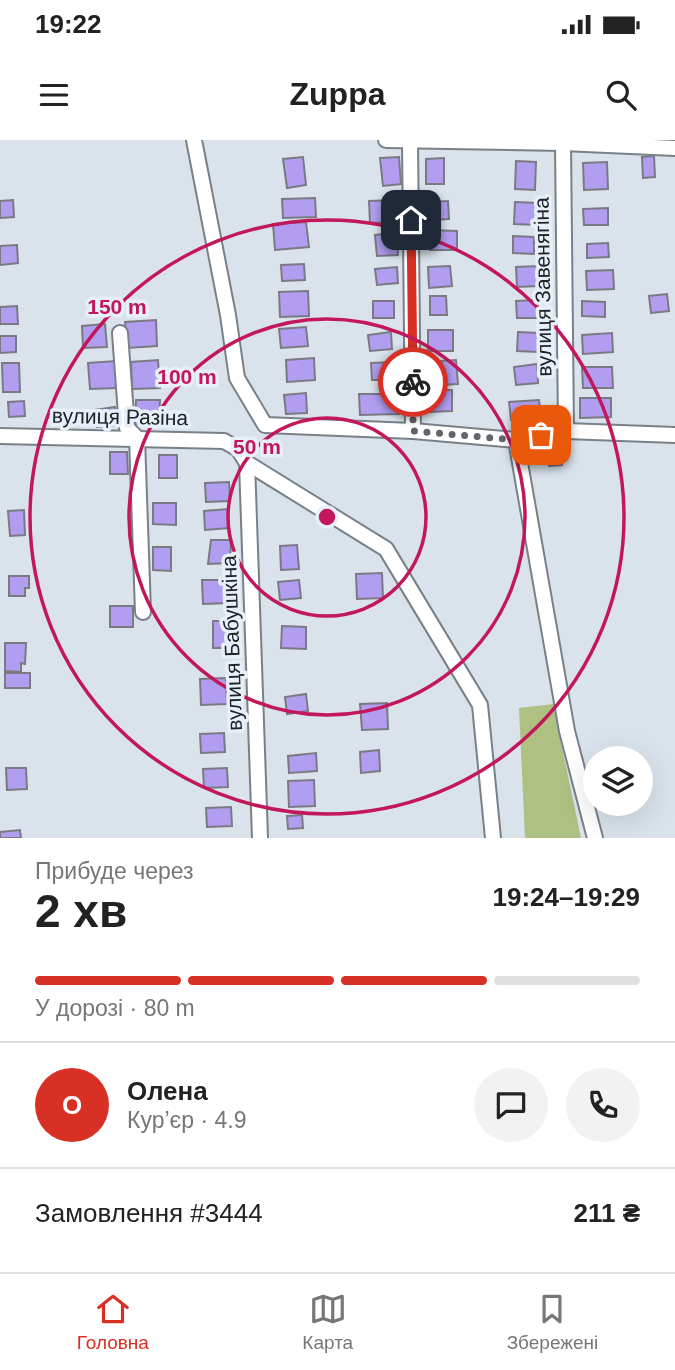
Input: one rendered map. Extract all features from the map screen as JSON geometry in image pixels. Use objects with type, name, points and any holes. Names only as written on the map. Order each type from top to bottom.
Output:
[{"type":"street","points":[[194,140],[228,315],[237,378],[265,425],[413,431],[516,440],[566,431],[675,435]]},
{"type":"street","points":[[386,140],[675,148]]},
{"type":"street","points":[[410,141],[413,431]]},
{"type":"street","name":"вулиця Завенягіна","points":[[563,143],[566,431]]},
{"type":"street","points":[[120,333],[127,428],[137,438],[143,611]]},
{"type":"street","name":"вулиця Разіна","points":[[0,436],[225,442],[238,449],[247,463]]},
{"type":"street","points":[[516,440],[567,731],[595,838]]},
{"type":"street","points":[[247,463],[386,549],[480,705],[493,838]]},
{"type":"street","name":"вулиця Бабушкіна","points":[[247,463],[260,838]]},
{"type":"green space","points":[[553,704],[581,838],[525,838],[519,708]]},
{"type":"building","points":[[654,156],[655,177],[643,178],[642,157]]},
{"type":"building","points":[[303,157],[306,185],[287,188],[283,159]]},
{"type":"building","points":[[399,157],[401,184],[383,186],[380,158]]},
{"type":"building","points":[[444,158],[444,184],[426,184],[426,159]]},
{"type":"building","points":[[516,161],[536,162],[535,190],[515,189]]},
{"type":"building","points":[[607,162],[608,189],[584,190],[583,163]]},
{"type":"building","points":[[315,198],[316,217],[283,218],[282,199]]},
{"type":"building","points":[[13,200],[14,217],[0,218],[0,201]]},
{"type":"building","points":[[394,200],[394,222],[370,223],[369,201]]},
{"type":"building","points":[[448,201],[449,219],[430,220],[429,202]]},
{"type":"building","points":[[515,202],[538,203],[537,225],[514,224]]},
{"type":"building","points":[[608,208],[608,225],[584,225],[583,209]]},
{"type":"building","points":[[306,222],[309,247],[275,250],[273,224]]},
{"type":"building","points":[[431,230],[457,231],[457,250],[430,250]]},
{"type":"building","points":[[397,233],[398,255],[377,256],[375,235]]},
{"type":"building","points":[[513,236],[534,237],[534,254],[513,253]]},
{"type":"building","points":[[608,243],[609,257],[587,258],[587,244]]},
{"type":"building","points":[[17,245],[18,263],[0,265],[0,246]]},
{"type":"building","points":[[304,264],[305,280],[282,281],[281,265]]},
{"type":"building","points":[[450,266],[452,286],[429,288],[428,267]]},
{"type":"building","points":[[538,266],[538,286],[517,287],[516,267]]},
{"type":"building","points":[[397,267],[398,283],[377,285],[375,269]]},
{"type":"building","points":[[613,270],[614,289],[587,290],[586,271]]},
{"type":"building","points":[[308,291],[309,316],[280,317],[279,292]]},
{"type":"building","points":[[667,294],[669,311],[651,313],[649,296]]},
{"type":"building","points":[[430,296],[446,296],[447,315],[430,315]]},
{"type":"building","points":[[538,300],[538,318],[517,318],[516,301]]},
{"type":"building","points":[[373,301],[394,301],[394,318],[373,318]]},
{"type":"building","points":[[582,301],[605,302],[605,317],[582,316]]},
{"type":"building","points":[[17,306],[18,324],[0,324],[0,307]]},
{"type":"building","points":[[156,320],[157,346],[127,348],[125,322]]},
{"type":"building","points":[[105,324],[107,347],[83,348],[82,326]]},
{"type":"building","points":[[306,327],[308,346],[281,348],[279,329]]},
{"type":"building","points":[[428,330],[453,330],[453,351],[428,351]]},
{"type":"building","points":[[391,332],[392,349],[370,351],[368,335]]},
{"type":"building","points":[[518,332],[539,333],[538,352],[517,351]]},
{"type":"building","points":[[612,333],[613,352],[583,354],[582,335]]},
{"type":"building","points":[[0,336],[16,336],[16,352],[0,353]]},
{"type":"building","points":[[314,358],[315,380],[287,382],[286,360]]},
{"type":"building","points":[[158,360],[160,388],[132,389],[131,362]]},
{"type":"building","points":[[456,360],[458,384],[426,386],[424,362]]},
{"type":"building","points":[[116,361],[118,388],[90,389],[88,363]]},
{"type":"building","points":[[394,362],[394,380],[372,380],[371,363]]},
{"type":"building","points":[[2,363],[19,363],[20,392],[3,392]]},
{"type":"building","points":[[537,364],[538,383],[516,385],[514,367]]},
{"type":"building","points":[[582,367],[612,367],[613,388],[583,388]]},
{"type":"building","points":[[427,390],[452,390],[452,411],[427,412]]},
{"type":"building","points":[[306,393],[307,413],[286,414],[284,395]]},
{"type":"building","points":[[359,394],[399,394],[399,414],[360,415]]},
{"type":"building","points":[[580,398],[611,398],[611,417],[580,418]]},
{"type":"building","points":[[136,400],[160,400],[159,425],[135,424]]},
{"type":"building","points":[[539,400],[541,418],[511,420],[509,402]]},
{"type":"building","points":[[24,401],[25,416],[9,417],[8,402]]},
{"type":"building","points":[[115,407],[118,425],[97,427],[94,410]]},
{"type":"building","points":[[561,448],[562,465],[549,466],[548,449]]},
{"type":"building","points":[[110,452],[127,452],[128,474],[110,474]]},
{"type":"building","points":[[159,455],[177,455],[177,478],[159,478]]},
{"type":"building","points":[[229,482],[230,501],[206,502],[205,483]]},
{"type":"building","points":[[153,503],[176,503],[176,525],[153,524]]},
{"type":"building","points":[[228,509],[229,528],[205,530],[204,511]]},
{"type":"building","points":[[24,510],[25,535],[10,536],[8,511]]},
{"type":"building","points":[[211,540],[231,540],[230,563],[208,564]]},
{"type":"building","points":[[297,545],[299,569],[281,570],[280,546]]},
{"type":"building","points":[[153,547],[171,547],[171,571],[153,570]]},
{"type":"building","points":[[382,573],[383,598],[357,599],[356,574]]},
{"type":"building","points":[[9,576],[29,576],[29,588],[25,588],[25,596],[9,596]]},
{"type":"building","points":[[202,580],[230,580],[230,603],[203,604]]},
{"type":"building","points":[[299,580],[301,598],[280,600],[278,582]]},
{"type":"building","points":[[110,606],[133,606],[133,627],[110,627]]},
{"type":"building","points":[[213,621],[235,621],[235,648],[213,648]]},
{"type":"building","points":[[282,626],[306,627],[306,649],[281,648]]},
{"type":"building","points":[[5,643],[26,643],[25,664],[21,663],[21,672],[5,671]]},
{"type":"building","points":[[5,673],[30,673],[30,688],[5,688]]},
{"type":"building","points":[[226,678],[227,704],[201,705],[200,679]]},
{"type":"building","points":[[306,694],[308,711],[287,714],[285,697]]},
{"type":"building","points":[[387,703],[388,729],[362,730],[360,704]]},
{"type":"building","points":[[224,733],[225,752],[201,753],[200,734]]},
{"type":"building","points":[[379,750],[380,771],[361,773],[360,752]]},
{"type":"building","points":[[316,753],[317,771],[289,773],[288,756]]},
{"type":"building","points":[[6,768],[26,768],[27,789],[7,790]]},
{"type":"building","points":[[227,768],[228,787],[204,788],[203,769]]},
{"type":"building","points":[[314,780],[315,806],[289,807],[288,781]]},
{"type":"building","points":[[231,807],[232,826],[207,827],[206,808]]},
{"type":"building","points":[[302,815],[303,828],[288,829],[287,816]]},
{"type":"building","points":[[20,830],[21,838],[0,838],[0,832]]},
{"type":"way so far","points":[[413,382],[413,431],[516,440],[541,435]]},
{"type":"route","points":[[411,220],[413,382]]}]
